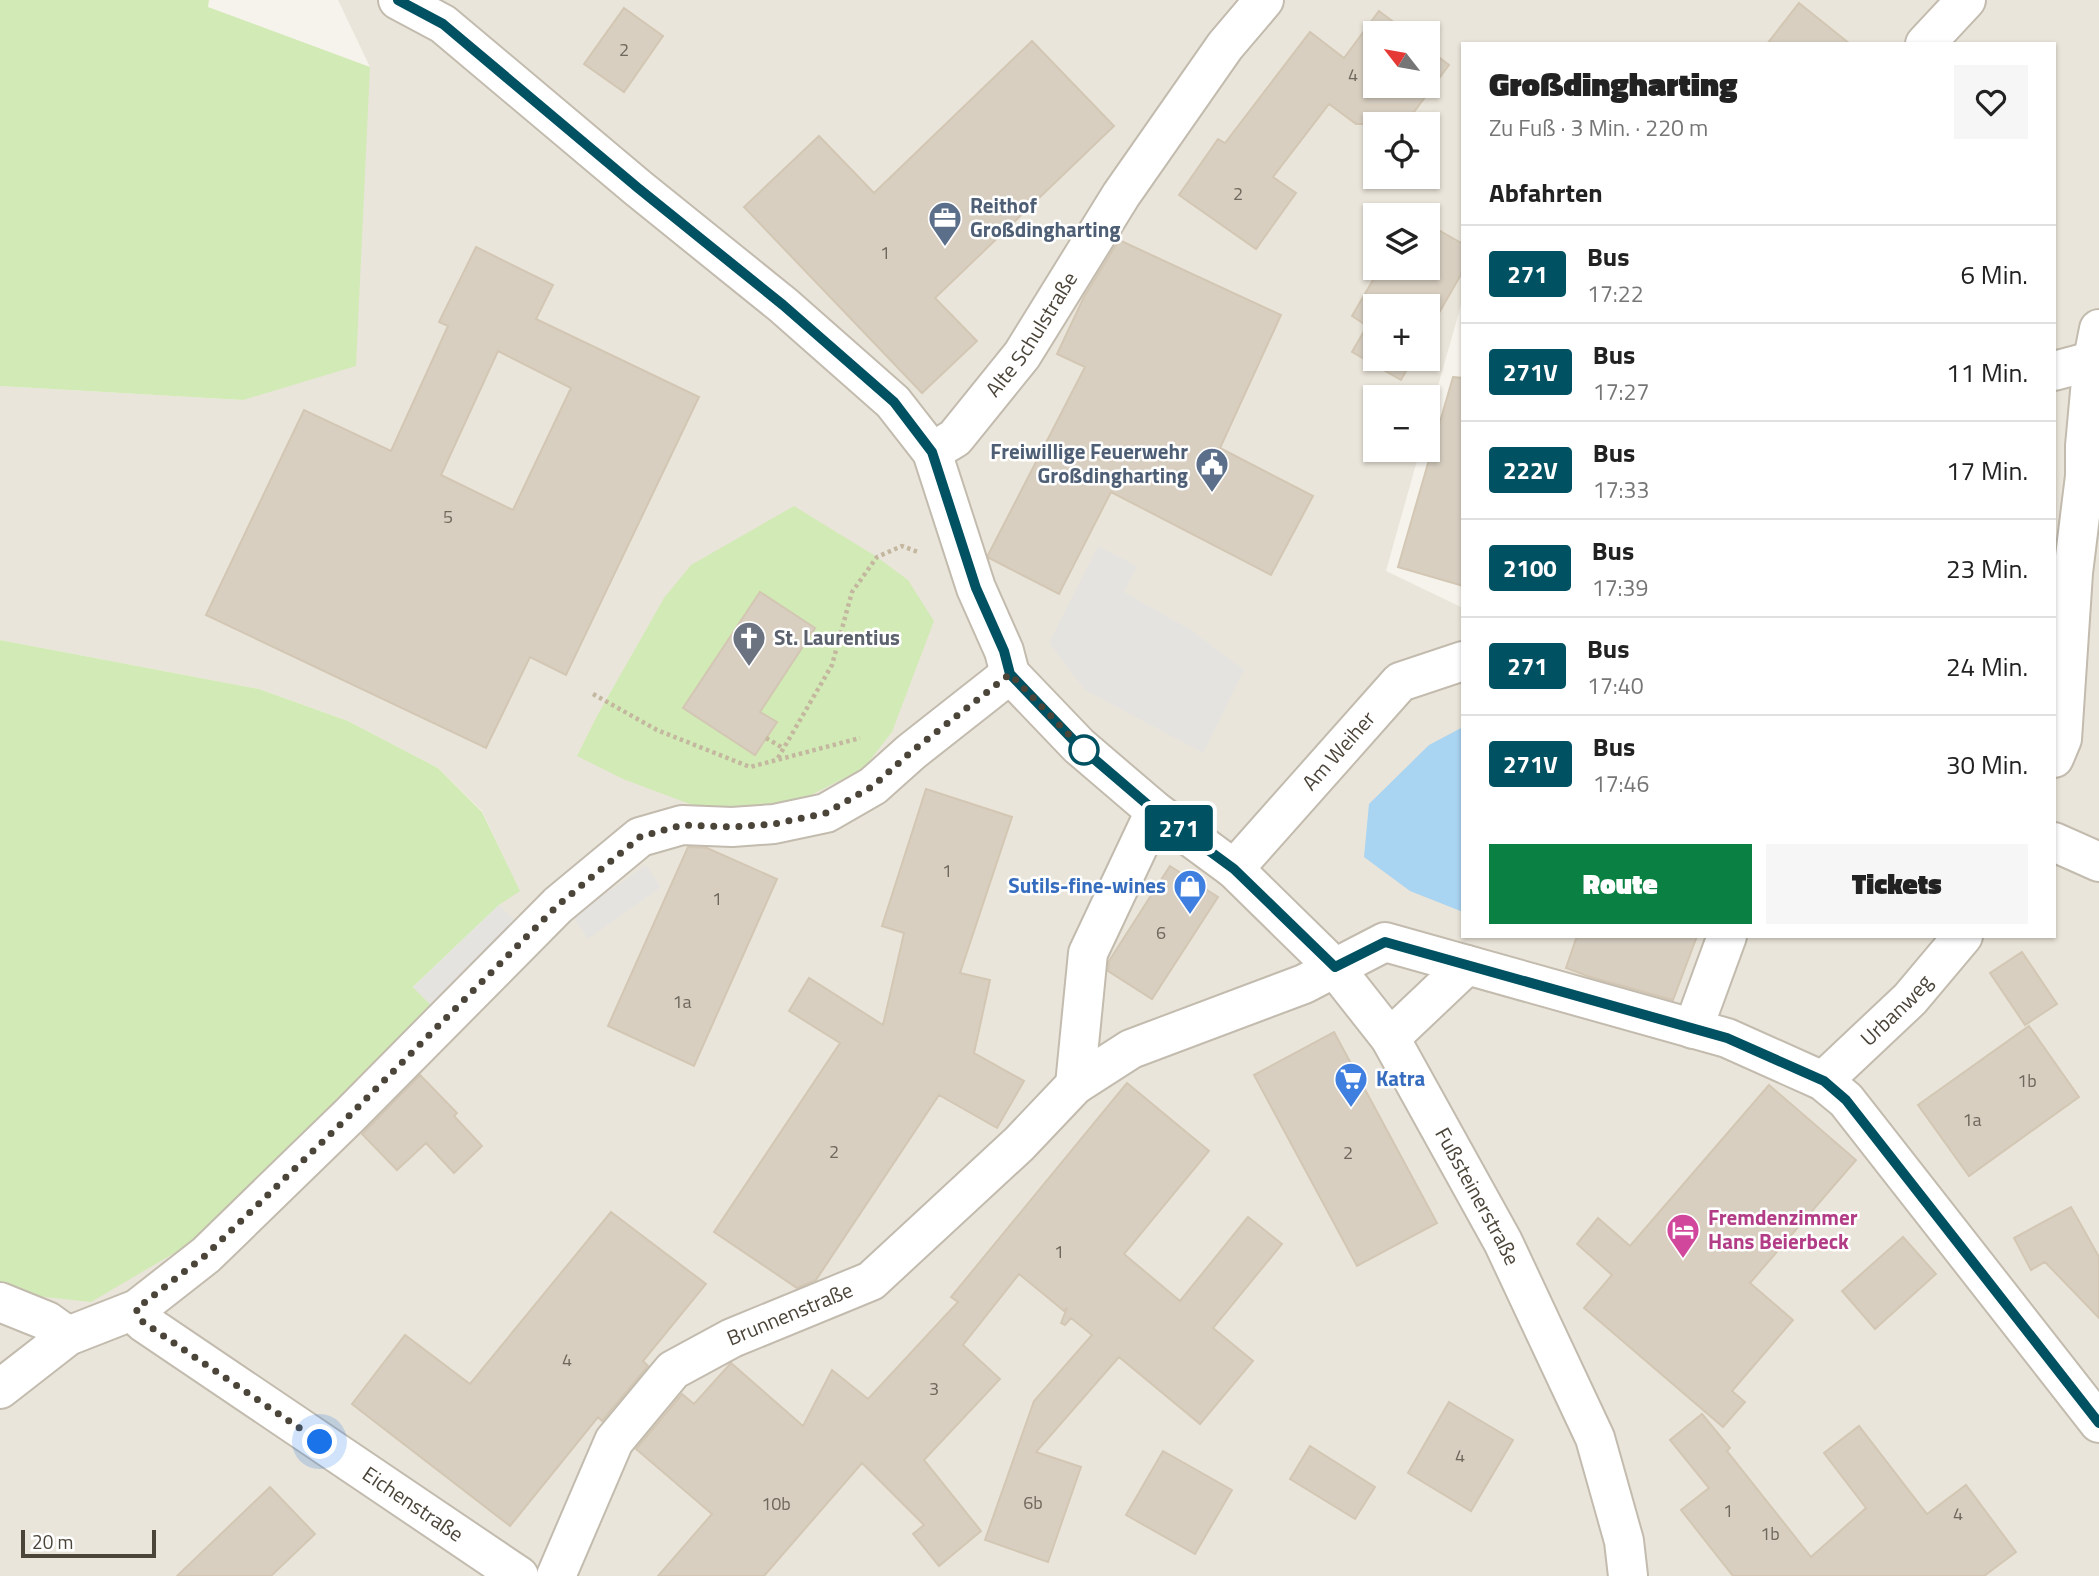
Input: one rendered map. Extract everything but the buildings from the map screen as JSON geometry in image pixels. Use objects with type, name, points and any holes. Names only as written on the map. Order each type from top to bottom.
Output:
[{"type":"street","points":[[0,1389],[68,1336],[136,1309],[206,1255],[350,1115],[558,905],[640,837],[682,825],[764,825],[826,813],[873,786],[911,752],[1010,674],[1004,651],[976,588],[932,452],[894,402],[783,305],[638,188],[443,24],[398,0]]},
{"type":"street","name":"Alte Schulstraße","points":[[932,452],[955,439],[1022,355],[1121,195],[1225,46],[1264,0]]},
{"type":"street","points":[[1927,42],[1966,0]]},
{"type":"street","points":[[2056,369],[2097,349]]},
{"type":"street","points":[[2056,753],[2062,739],[2073,573],[2097,349]]},
{"type":"street","name":"Am Weiher","points":[[1234,869],[1401,682],[1461,662]]},
{"type":"street","name":"Fußsteinerstraße","points":[[1010,674],[1079,746],[1155,811],[1234,869],[1335,967],[1390,1038],[1503,1242],[1595,1438],[1624,1541],[1628,1576]]},
{"type":"street","points":[[1075,1085],[1088,953],[1155,811]]},
{"type":"street","points":[[2056,843],[2099,862]]},
{"type":"street","points":[[1693,1029],[1726,938]]},
{"type":"street","name":"Urbanweg","points":[[1824,1081],[1910,999],[1961,938]]},
{"type":"street","name":"Brunnenstraße","points":[[556,1576],[614,1441],[673,1370],[732,1338],[871,1281],[1019,1144],[1075,1085],[1131,1049],[1304,984],[1385,942],[1727,1038],[1824,1081],[1846,1100],[2099,1423]]},
{"type":"street","points":[[1390,1038],[1467,965]]},
{"type":"street","points":[[0,1303],[47,1321],[68,1336]]},
{"type":"street","name":"Eichenstraße","points":[[136,1309],[143,1322],[519,1576]]},
{"type":"path","points":[[778,759],[832,665],[852,592],[877,557],[902,546],[927,555]]},
{"type":"path","points":[[593,694],[657,730],[750,767],[892,732],[911,752]]},
{"type":"path","points":[[766,738],[783,748]]},
{"type":"shaded area","points":[[338,0],[2099,0],[2099,1576],[0,1576],[0,1284],[91,1302],[499,905],[519,890],[482,811],[438,768],[348,721],[259,689],[0,640],[0,386],[243,400],[370,67]]},
{"type":"shaded area","points":[[1098,546],[1137,566],[1124,592],[1191,630],[1244,670],[1203,753],[1085,690],[1049,643]]},
{"type":"shaded area","points":[[646,865],[661,887],[588,939],[573,916]]},
{"type":"shaded area","points":[[499,905],[519,925],[434,1008],[413,987]]},
{"type":"green space","points":[[0,0],[209,0],[208,7],[370,67],[356,366],[243,400],[0,386]]},
{"type":"green space","points":[[794,506],[877,557],[908,580],[934,621],[892,732],[864,768],[807,797],[760,810],[698,807],[623,779],[577,756],[664,598],[691,565]]},
{"type":"green space","points":[[0,640],[259,689],[348,721],[438,768],[482,812],[520,891],[499,905],[413,987],[434,1008],[188,1245],[91,1302],[26,1295],[0,1284]]},
{"type":"water","points":[[1461,728],[1461,911],[1410,891],[1364,857],[1369,804],[1429,745]]},
{"type":"bus line","name":"271","points":[[398,0],[443,24],[638,188],[783,305],[894,402],[932,452],[976,588],[1004,651],[1010,674],[1079,746],[1155,811],[1234,869],[1335,967],[1385,942],[1727,1038],[1824,1081],[1846,1100],[2099,1423]]},
{"type":"place","name":"Reithof Großdingharting","points":[[945,248]]},
{"type":"place","name":"Freiwillige Feuerwehr Großdingharting","points":[[1212,494]]},
{"type":"place","name":"St. Laurentius","points":[[749,668]]},
{"type":"place","name":"Sutils-fine-wines","points":[[1190,916]]},
{"type":"place","name":"Katra","points":[[1351,1109]]},
{"type":"place","name":"Fremdenzimmer Hans Beierbeck","points":[[1683,1260]]},
{"type":"route","points":[[320,1442],[143,1322],[136,1309],[206,1255],[350,1115],[558,905],[640,837],[682,825],[732,827],[774,824],[826,813],[873,786],[911,752],[1010,674],[1084,750]]}]
